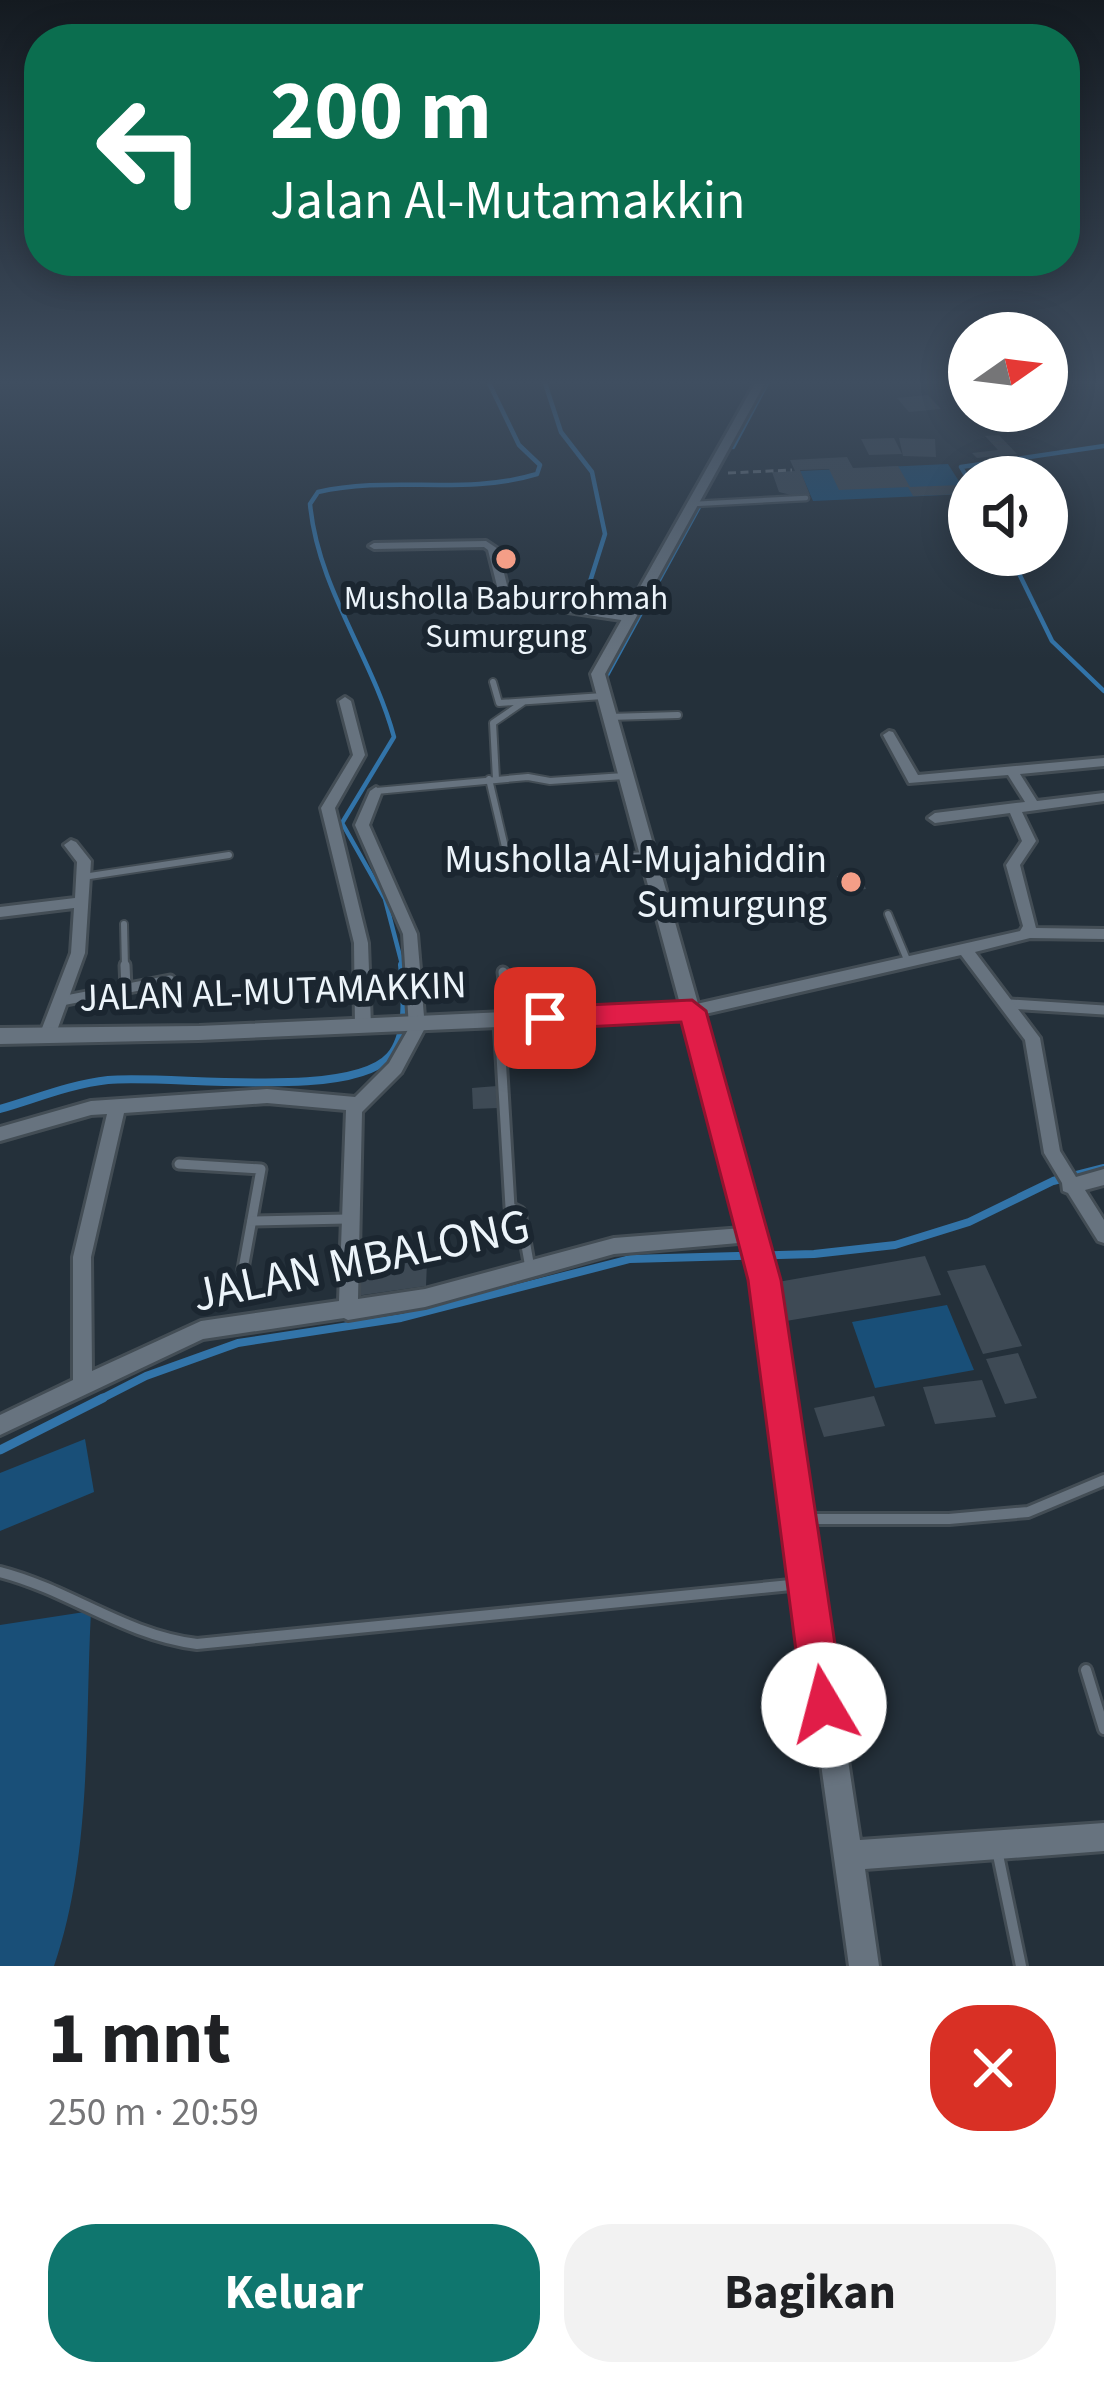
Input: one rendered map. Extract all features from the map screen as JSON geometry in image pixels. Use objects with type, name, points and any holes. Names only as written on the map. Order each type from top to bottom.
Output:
[{"type":"street","points":[[709,475],[599,670],[758,1248],[864,1966]]},
{"type":"street","points":[[374,546],[486,544],[493,549],[505,600],[628,618]]},
{"type":"street","points":[[345,701],[359,755],[328,808],[361,943],[365,1026]]},
{"type":"street","points":[[890,735],[912,780],[1104,762]]},
{"type":"street","points":[[1012,771],[1032,803]]},
{"type":"street","points":[[348,1311],[357,1104],[399,1063],[416,1024],[416,963],[408,927],[362,825],[376,791]]},
{"type":"street","points":[[1029,933],[1013,865],[1029,841],[1015,806],[1104,797]]},
{"type":"street","points":[[935,818],[1016,812]]},
{"type":"street","points":[[47,1036],[78,953],[84,859],[71,845]]},
{"type":"street","points":[[0,912],[82,902]]},
{"type":"street","points":[[692,1011],[1029,933],[1104,934]]},
{"type":"street","points":[[965,949],[1035,1044],[1048,1137],[1066,1180],[1104,1235]]},
{"type":"street","name":"JALAN AL-MUTAMAKKIN","points":[[0,1036],[692,1011]]},
{"type":"street","points":[[0,1134],[74,1111],[117,1106],[267,1096],[357,1104]]},
{"type":"street","points":[[82,1384],[82,1256],[117,1106]]},
{"type":"street","points":[[1066,1180],[1104,1177]]},
{"type":"street","name":"JALAN MBALONG","points":[[0,1425],[201,1330],[458,1291],[608,1247],[758,1248]]},
{"type":"street","points":[[847,1856],[1104,1837]]},
{"type":"lane","points":[[693,504],[806,498]]},
{"type":"lane","points":[[493,682],[498,703],[603,696]]},
{"type":"lane","points":[[523,702],[493,723],[491,808],[501,824],[510,864],[648,855]]},
{"type":"lane","points":[[609,718],[678,715]]},
{"type":"lane","points":[[376,791],[492,779],[626,776]]},
{"type":"lane","points":[[83,877],[229,855]]},
{"type":"lane","points":[[664,914],[727,909]]},
{"type":"lane","points":[[888,914],[908,962]]},
{"type":"lane","points":[[124,924],[126,988]]},
{"type":"lane","points":[[503,972],[509,1207],[520,1212],[531,1270]]},
{"type":"lane","points":[[61,1001],[170,980]]},
{"type":"lane","points":[[1004,1004],[1104,1010]]},
{"type":"lane","points":[[178,1164],[261,1169],[243,1269]]},
{"type":"lane","points":[[252,1221],[350,1220]]},
{"type":"lane","points":[[800,1519],[949,1519],[1028,1512],[1104,1480]]},
{"type":"lane","points":[[0,1572],[53,1588],[138,1636],[196,1644],[808,1584]]},
{"type":"lane","points":[[1086,1670],[1104,1729]]},
{"type":"lane","points":[[996,1845],[1021,1966]]},
{"type":"shaded area","points":[[802,475],[948,475],[948,495],[813,501]]},
{"type":"shaded area","points":[[947,1305],[974,1370],[875,1388],[852,1322]]},
{"type":"shaded area","points":[[85,1439],[94,1492],[0,1531],[0,1473]]},
{"type":"shaded area","points":[[91,1611],[81,1836],[66,1924],[54,1966],[0,1966],[0,1625]]},
{"type":"building","points":[[773,475],[802,475],[810,495],[791,495],[779,492]]},
{"type":"building","points":[[832,475],[903,475],[910,487],[839,490]]},
{"type":"building","points":[[948,485],[948,495],[913,496],[908,487]]},
{"type":"building","name":"Musholla Al-Mujahiddin Sumurgung","points":[[859,873],[866,889],[844,892],[837,876]]},
{"type":"building","points":[[497,1086],[498,1108],[473,1109],[472,1088]]},
{"type":"building","points":[[925,1256],[941,1295],[786,1321],[778,1282]]},
{"type":"building","points":[[359,1262],[427,1262],[426,1286],[356,1296]]},
{"type":"building","points":[[985,1265],[1022,1346],[983,1354],[947,1271]]},
{"type":"building","points":[[1018,1353],[1037,1398],[1005,1404],[986,1359]]},
{"type":"building","points":[[982,1380],[996,1417],[935,1424],[923,1387]]},
{"type":"building","points":[[874,1396],[885,1426],[824,1437],[814,1408]]},
{"type":"waterway","points":[[403,968],[385,899],[342,823],[394,737],[323,565],[310,504],[318,492],[345,487],[483,484],[534,475]]},
{"type":"waterway","points":[[581,610],[605,534],[593,475]]},
{"type":"waterway","points":[[606,677],[699,507]]},
{"type":"waterway","points":[[1020,576],[1052,641],[1104,691]]},
{"type":"waterway","points":[[0,1109],[108,1080],[299,1082],[369,1070],[390,1056],[400,1036],[402,965]]},
{"type":"waterway","points":[[97,1401],[146,1376],[238,1343],[401,1318],[630,1259],[814,1254],[895,1245],[969,1222],[1053,1181],[1104,1168]]},
{"type":"waterway","points":[[0,1450],[103,1398]]},
{"type":"place","name":"Musholla Baburrohmah Sumurgung","points":[[506,559]]},
{"type":"place","name":"Musholla Al-Mujahiddin Sumurgung","points":[[851,882]]},
{"type":"route","points":[[545,1018],[692,1011],[765,1280],[824,1705]]}]
